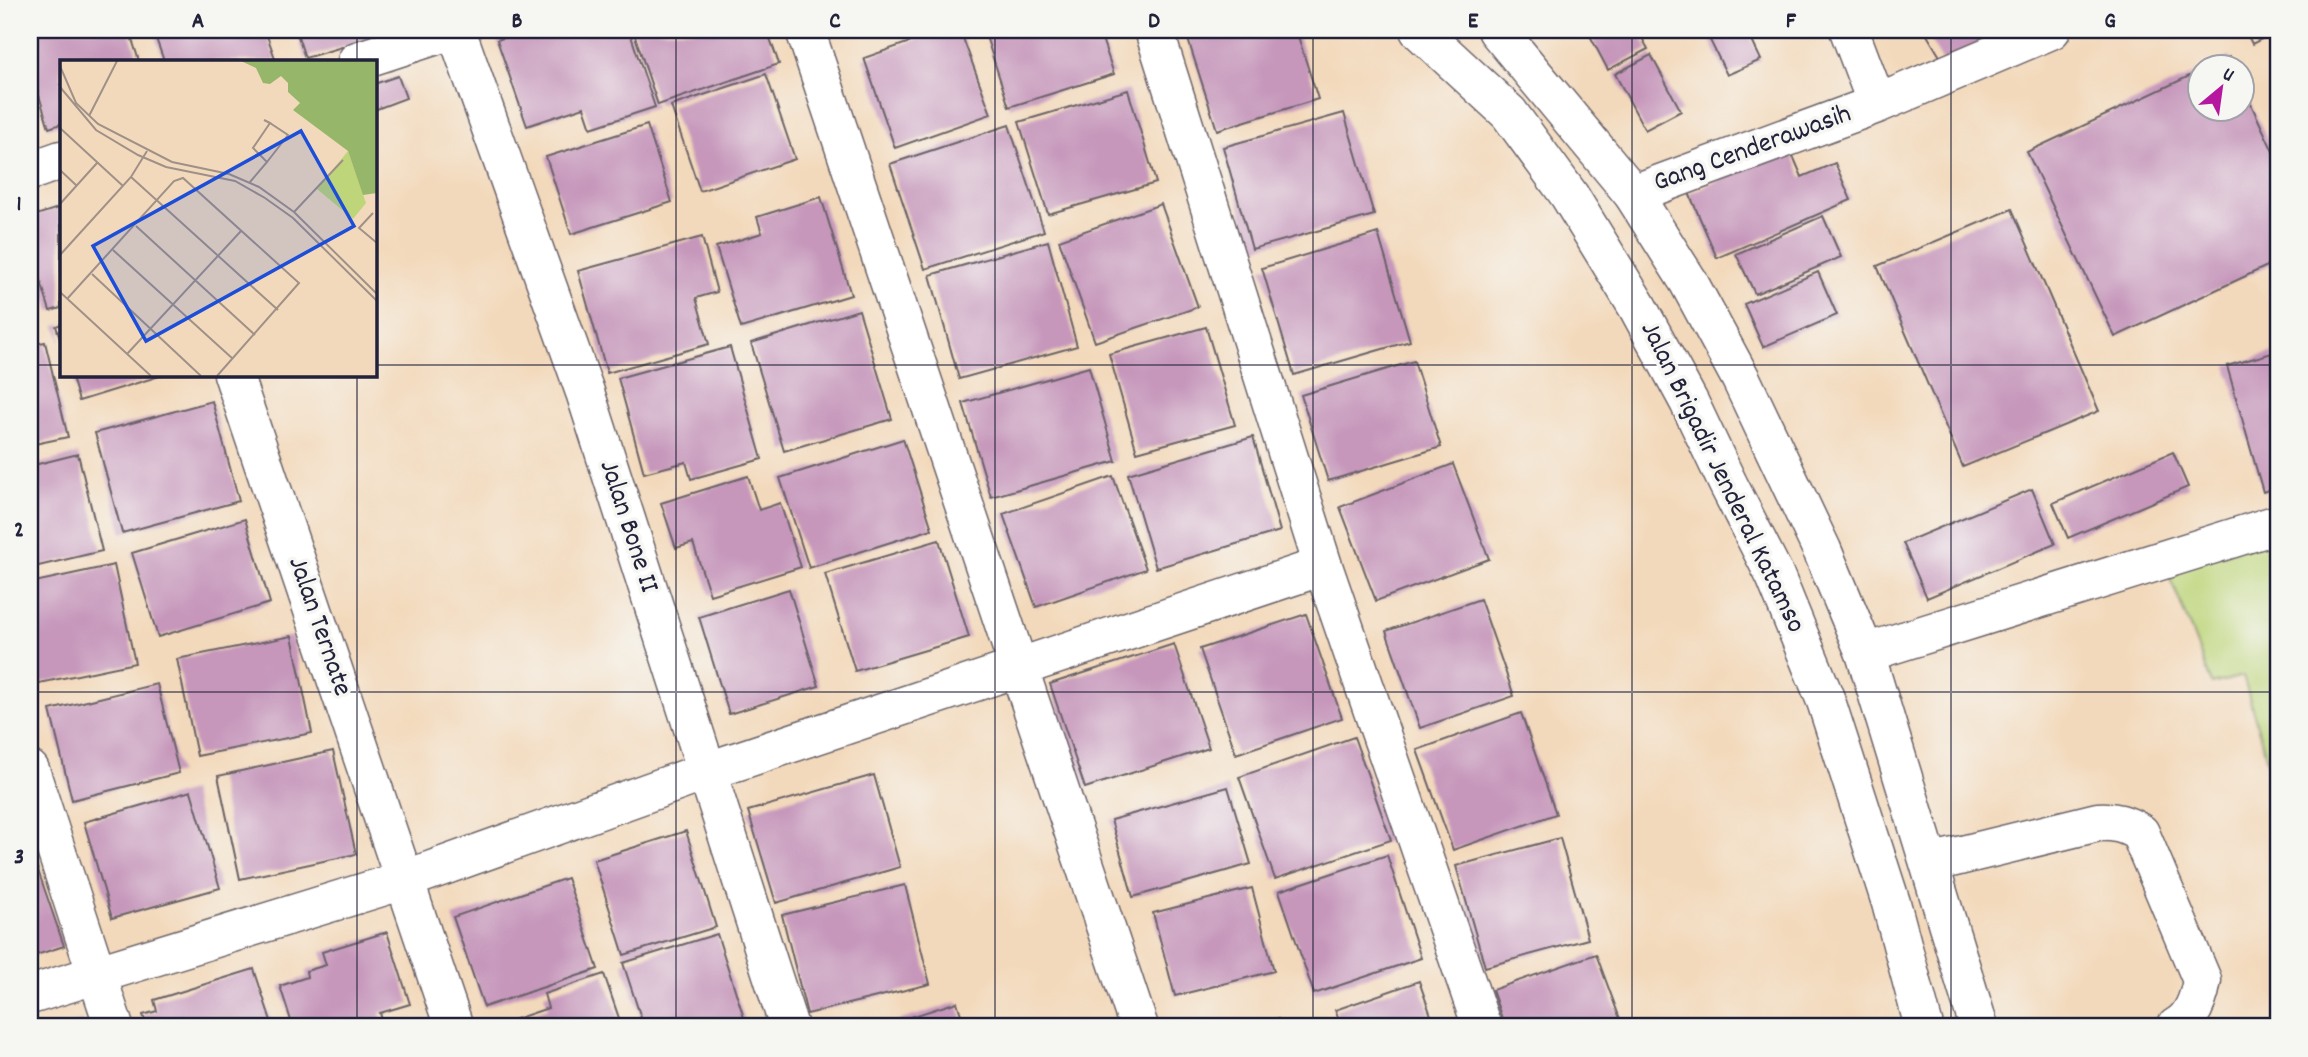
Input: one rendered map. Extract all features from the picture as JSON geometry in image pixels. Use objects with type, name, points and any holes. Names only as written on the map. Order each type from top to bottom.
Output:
[{"type":"street","points":[[360,60],[454,30]]},
{"type":"street","name":"Jalan Bone II","points":[[454,30],[585,392],[789,1027]]},
{"type":"street","points":[[806,30],[1139,1027]]},
{"type":"street","points":[[1154,30],[1322,566],[1482,1027]]},
{"type":"street","name":"Jalan Brigadir Jenderal Katamso","points":[[1419,30],[1509,113],[1569,195],[1637,306],[1689,402],[1775,576],[1825,701],[1891,903],[1924,1027]]},
{"type":"street","name":"Jalan Brigadir Jenderal Katamso","points":[[1497,30],[1633,194],[1688,281],[1741,379],[1822,550],[1865,653],[1979,1027]]},
{"type":"street","name":"Gang Cenderawasih","points":[[1633,194],[1877,104],[1849,30]]},
{"type":"street","points":[[1877,104],[2051,30]]},
{"type":"street","points":[[30,171],[60,160]]},
{"type":"street","name":"Jalan Ternate","points":[[234,376],[454,1027]]},
{"type":"street","points":[[1689,402],[1741,379]]},
{"type":"street","points":[[1728,484],[1782,466]]},
{"type":"street","points":[[1865,653],[2278,524]]},
{"type":"street","points":[[30,995],[404,880],[705,772],[1322,566]]},
{"type":"street","points":[[30,770],[114,1027]]},
{"type":"street","points":[[1930,863],[2098,822],[2113,821],[2128,826],[2140,834],[2202,980],[2196,1003],[2180,1026],[2176,1027]]},
{"type":"green space","points":[[2278,537],[2278,798],[2243,676],[2212,684],[2168,571]]},
{"type":"building","points":[[30,30],[129,30],[139,60],[60,60],[60,124],[49,128],[30,66]]},
{"type":"building","points":[[153,30],[265,30],[276,60],[164,60]]},
{"type":"building","points":[[296,30],[377,30],[379,36],[305,58]]},
{"type":"building","points":[[528,30],[629,30],[655,107],[591,128],[584,107],[527,126],[497,40]]},
{"type":"building","points":[[633,30],[767,30],[779,64],[658,105]]},
{"type":"building","points":[[944,30],[960,30],[991,114],[895,148],[864,58]]},
{"type":"building","points":[[984,30],[1099,30],[1114,74],[1009,107]]},
{"type":"building","points":[[1185,30],[1296,30],[1318,99],[1217,130]]},
{"type":"building","points":[[1587,30],[1638,30],[1648,49],[1608,70]]},
{"type":"building","points":[[1646,30],[1665,30],[1650,37]]},
{"type":"building","points":[[1705,30],[1747,30],[1761,60],[1727,75]]},
{"type":"building","points":[[1924,30],[1996,30],[1999,34],[1945,65]]},
{"type":"building","points":[[2245,30],[2278,30],[2278,31],[2252,44]]},
{"type":"building","points":[[1651,55],[1681,111],[1645,130],[1615,74]]},
{"type":"building","points":[[766,74],[795,159],[700,191],[671,106]]},
{"type":"building","points":[[398,76],[406,98],[376,109],[376,83]]},
{"type":"building","points":[[2186,78],[2186,122],[2256,122],[2256,115],[2278,162],[2278,261],[2115,337],[2027,152]]},
{"type":"building","points":[[1128,90],[1156,183],[1048,214],[1019,122]]},
{"type":"building","points":[[1344,113],[1374,215],[1252,249],[1223,147]]},
{"type":"building","points":[[647,125],[672,202],[571,234],[546,157]]},
{"type":"building","points":[[1009,125],[1044,231],[925,269],[890,164]]},
{"type":"building","points":[[1790,149],[1802,177],[1835,163],[1851,200],[1717,258],[1689,193]]},
{"type":"building","points":[[821,197],[851,295],[741,328],[716,247],[762,233],[757,217]]},
{"type":"building","points":[[1161,204],[1198,307],[1095,342],[1059,240]]},
{"type":"building","points":[[60,207],[60,308],[50,311],[30,246],[30,217]]},
{"type":"building","points":[[2012,209],[2099,411],[1963,467],[1877,266]]},
{"type":"building","points":[[1823,216],[1841,257],[1755,294],[1736,254]]},
{"type":"building","points":[[1378,233],[1410,341],[1294,375],[1262,268]]},
{"type":"building","points":[[702,237],[717,292],[696,298],[709,344],[607,373],[578,271]]},
{"type":"building","points":[[1048,241],[1077,346],[959,379],[930,275]]},
{"type":"building","points":[[1818,272],[1837,315],[1763,347],[1744,304]]},
{"type":"building","points":[[30,294],[39,323],[30,325]]},
{"type":"building","points":[[859,310],[892,419],[784,451],[751,343]]},
{"type":"building","points":[[1206,327],[1235,425],[1137,452],[1109,354]]},
{"type":"building","points":[[45,342],[68,437],[30,445],[30,345]]},
{"type":"building","points":[[730,347],[762,459],[691,479],[686,462],[644,473],[618,378]]},
{"type":"building","points":[[2272,353],[2278,375],[2278,487],[2263,492],[2227,366]]},
{"type":"building","points":[[1414,361],[1441,447],[1328,481],[1301,395]]},
{"type":"building","points":[[1089,367],[1116,461],[991,497],[963,403]]},
{"type":"building","points":[[72,376],[160,376],[79,401]]},
{"type":"building","points":[[212,401],[239,501],[122,533],[95,433]]},
{"type":"building","points":[[1253,437],[1280,531],[1156,568],[1128,474]]},
{"type":"building","points":[[903,439],[932,529],[809,568],[780,478]]},
{"type":"building","points":[[2173,452],[2188,487],[2068,538],[2053,503]]},
{"type":"building","points":[[78,454],[102,551],[30,568],[30,466]]},
{"type":"building","points":[[1453,464],[1489,559],[1376,601],[1340,507]]},
{"type":"building","points":[[748,476],[759,510],[780,503],[801,567],[710,595],[693,543],[676,548],[661,503]]},
{"type":"building","points":[[1113,476],[1146,569],[1036,607],[1003,514]]},
{"type":"building","points":[[2032,489],[2055,544],[1927,598],[1903,543]]},
{"type":"building","points":[[245,519],[270,603],[158,637],[132,553]]},
{"type":"building","points":[[939,540],[969,637],[855,671],[825,574]]},
{"type":"building","points":[[114,565],[135,663],[30,685],[30,583]]},
{"type":"building","points":[[789,589],[819,686],[729,714],[699,617]]},
{"type":"building","points":[[1480,599],[1514,696],[1420,728],[1386,631]]},
{"type":"building","points":[[1306,614],[1342,718],[1236,754],[1200,649]]},
{"type":"building","points":[[292,636],[312,733],[197,756],[177,659]]},
{"type":"building","points":[[1174,644],[1209,748],[1085,788],[1050,684]]},
{"type":"building","points":[[157,684],[179,773],[72,800],[50,710]]},
{"type":"building","points":[[1521,713],[1556,814],[1453,850],[1417,750]]},
{"type":"building","points":[[1354,737],[1391,840],[1275,879],[1239,777]]},
{"type":"building","points":[[333,751],[356,854],[240,879],[218,776]]},
{"type":"building","points":[[874,775],[900,867],[776,903],[748,811]]},
{"type":"building","points":[[1228,787],[1251,864],[1133,897],[1111,820]]},
{"type":"building","points":[[191,791],[220,888],[112,918],[84,822]]},
{"type":"building","points":[[686,831],[716,927],[624,955],[594,860]]},
{"type":"building","points":[[1560,838],[1588,939],[1485,967],[1456,866]]},
{"type":"building","points":[[30,847],[64,946],[30,957]]},
{"type":"building","points":[[1387,855],[1421,958],[1314,994],[1279,891]]},
{"type":"building","points":[[567,878],[598,969],[484,1007],[453,917]]},
{"type":"building","points":[[905,885],[930,984],[807,1014],[782,915]]},
{"type":"building","points":[[1252,888],[1274,971],[1175,996],[1153,913]]},
{"type":"building","points":[[387,932],[410,1004],[380,1013],[384,1027],[293,1027],[280,986],[307,977],[306,971],[326,965],[322,952]]},
{"type":"building","points":[[717,934],[747,1027],[644,1027],[623,963]]},
{"type":"building","points":[[1596,954],[1623,1027],[1505,1027],[1492,990]]},
{"type":"building","points":[[254,969],[273,1027],[147,1027],[143,1015],[157,1011],[154,1000]]},
{"type":"building","points":[[604,974],[622,1027],[492,1027],[548,1008],[544,994]]},
{"type":"building","points":[[1419,981],[1435,1027],[1342,1027],[1335,1010]]},
{"type":"building","points":[[957,1002],[965,1027],[880,1027]]},
{"type":"building","points":[[1278,1019],[1281,1027],[1254,1027]]},
{"type":"building","points":[[81,1021],[83,1027],[64,1027]]}]
